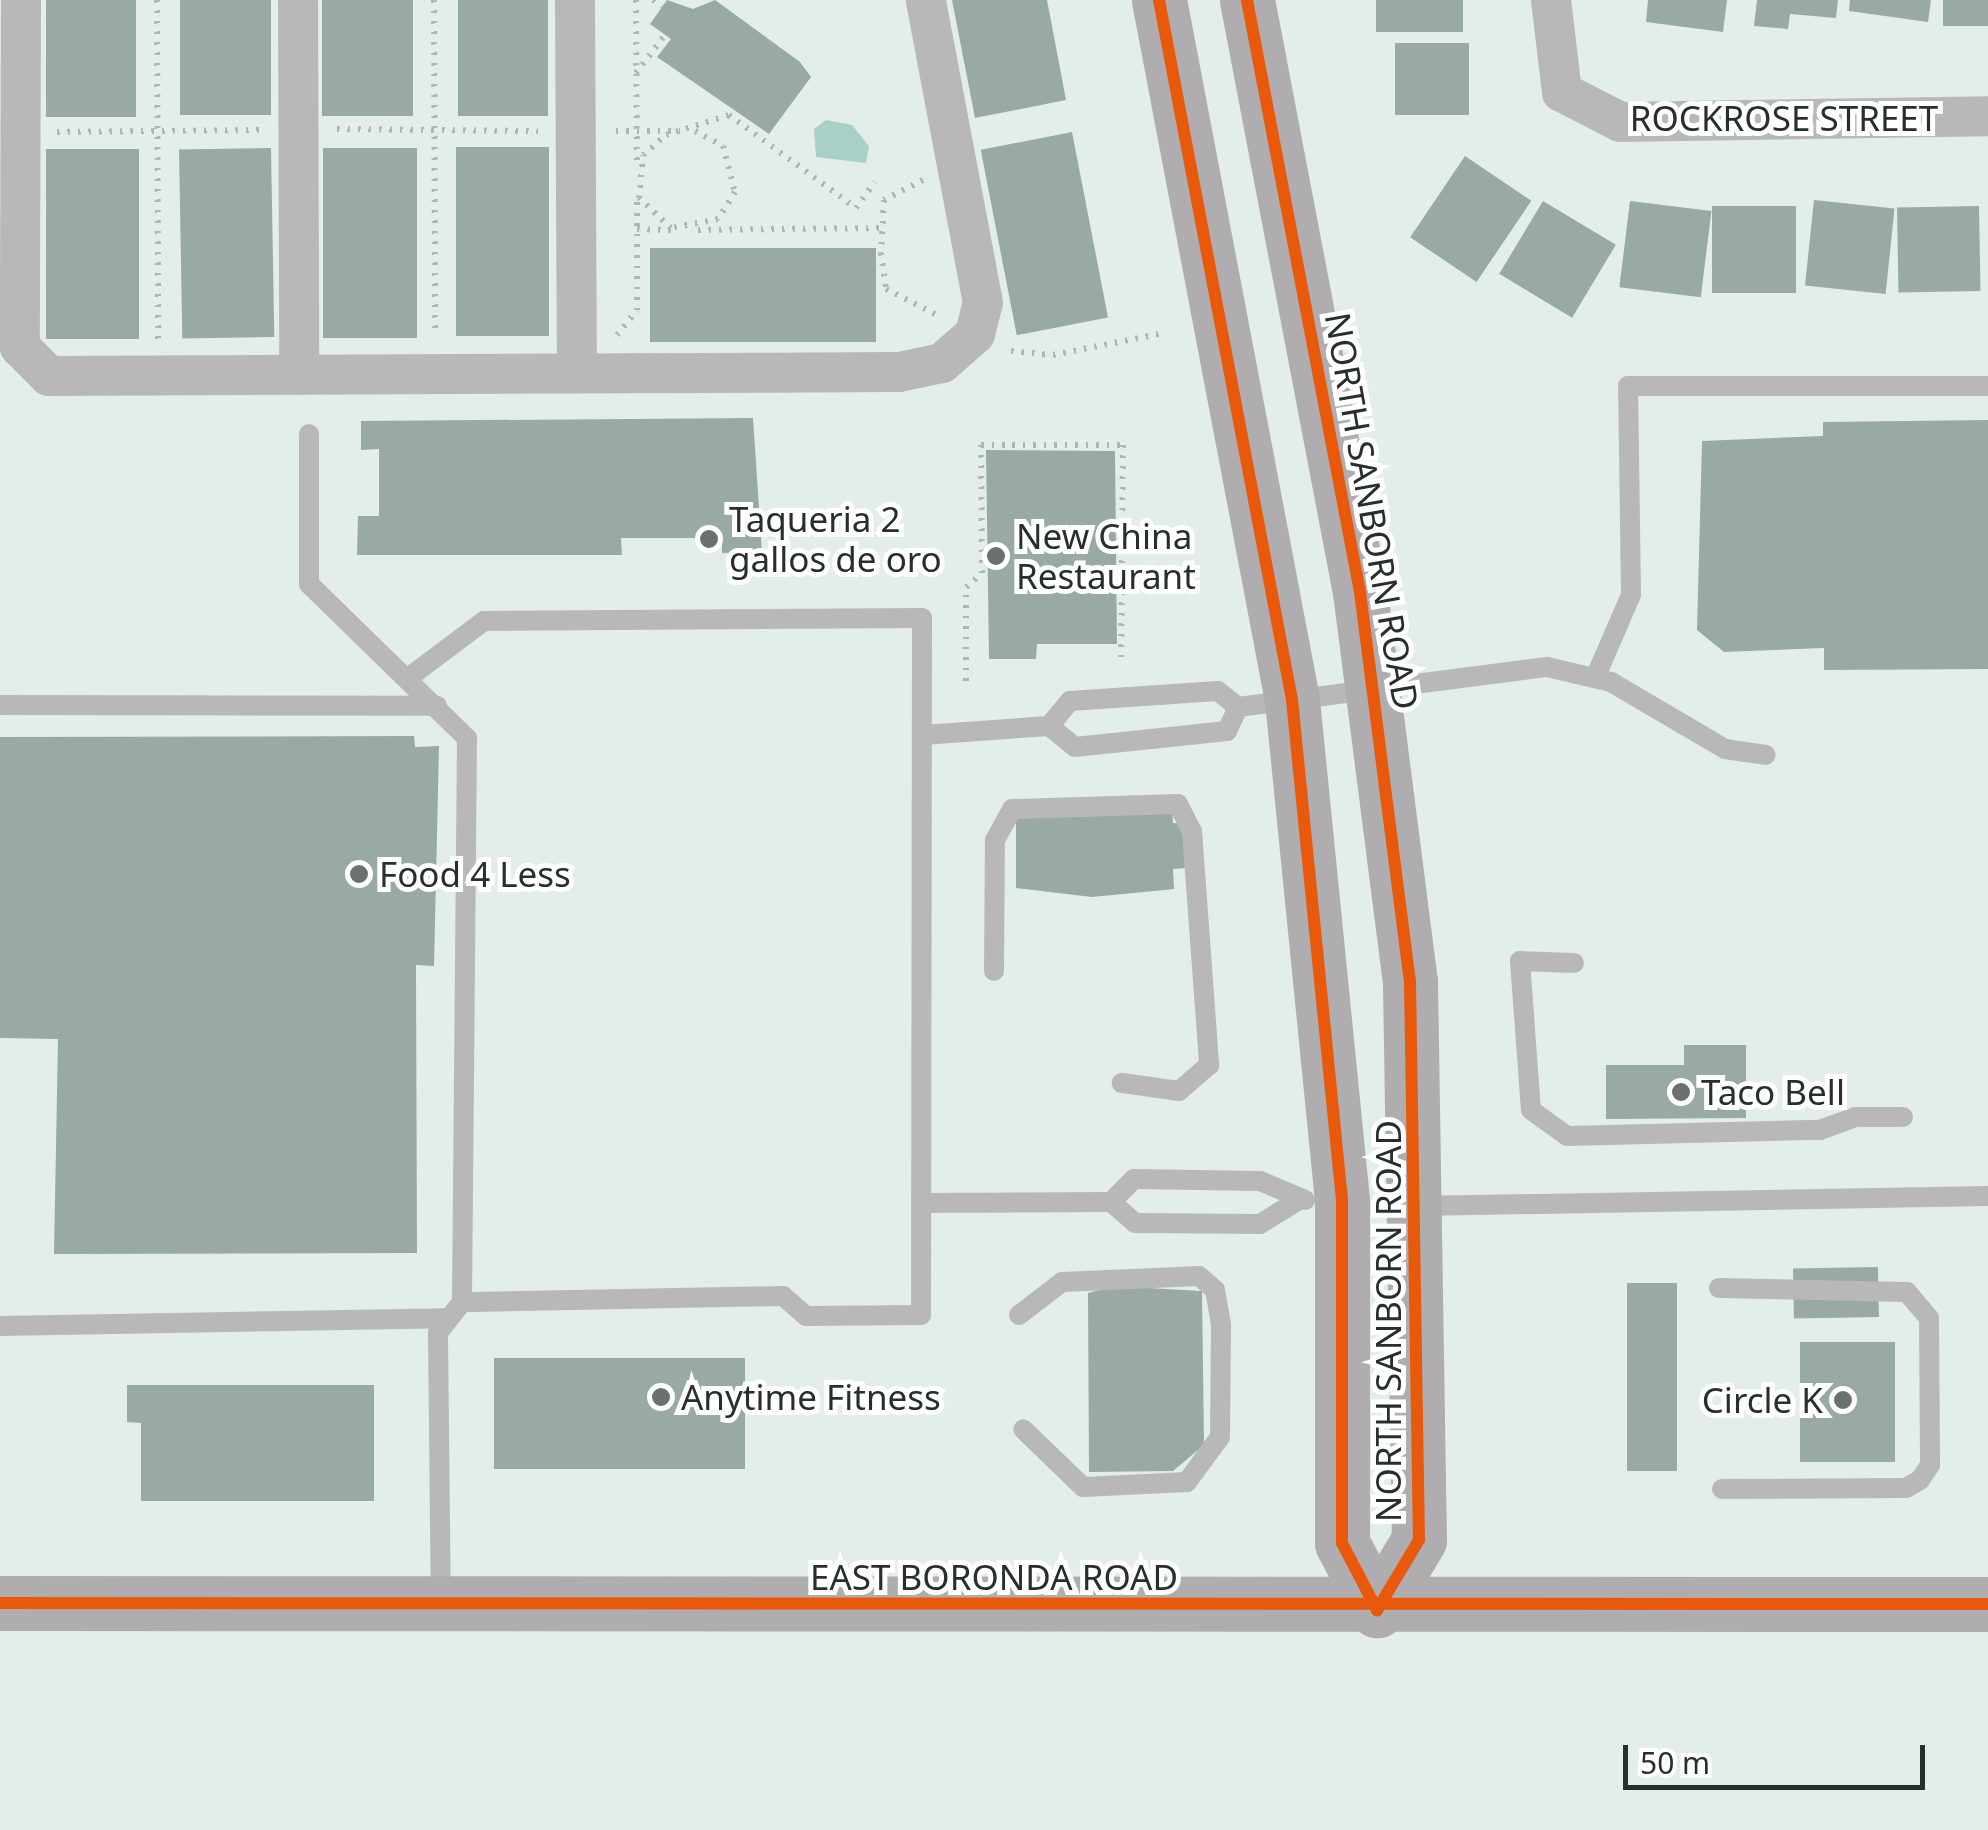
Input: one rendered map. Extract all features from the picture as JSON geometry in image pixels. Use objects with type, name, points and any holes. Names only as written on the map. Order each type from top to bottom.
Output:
[{"type":"main road","name":"NORTH SANBORN ROAD","points":[[1160,0],[1292,700],[1342,1543],[1377,1610]]},
{"type":"main road","name":"NORTH SANBORN ROAD","points":[[1247,0],[1374,683],[1410,982],[1419,1206],[1418,1540],[1377,1610]]},
{"type":"main road","name":"EAST BORONDA ROAD","points":[[0,1603],[441,1602],[1377,1610],[1988,1604]]},
{"type":"street","points":[[21,0],[28,363],[49,376],[899,372],[965,348],[983,303],[926,0]]},
{"type":"street","points":[[298,0],[299,375]]},
{"type":"street","points":[[575,0],[577,374]]},
{"type":"street","name":"ROCKROSE STREET","points":[[1551,0],[1562,92],[1620,122],[1988,116]]},
{"type":"lane","points":[[1595,678],[1631,596],[1628,386],[1988,386]]},
{"type":"lane","points":[[309,434],[309,584],[468,738],[455,1310],[438,1333],[441,1602]]},
{"type":"lane","points":[[0,1326],[783,1296],[806,1316],[921,1316],[922,618],[484,621],[408,678]]},
{"type":"lane","points":[[1049,726],[1070,701],[1218,691],[1238,706],[1292,700],[1374,683],[1547,667],[1595,678],[1725,749],[1766,755]]},
{"type":"lane","points":[[0,706],[437,706]]},
{"type":"lane","points":[[924,735],[1049,726],[1075,746],[1227,731],[1238,706]]},
{"type":"lane","points":[[994,971],[994,840],[1012,809],[1178,804],[1192,830],[1209,1065],[1179,1091],[1122,1083]]},
{"type":"lane","points":[[1574,963],[1520,962],[1530,1110],[1567,1136],[1820,1130],[1855,1117],[1903,1117]]},
{"type":"lane","points":[[1111,1202],[1134,1179],[1260,1180],[1320,1200]]},
{"type":"lane","points":[[1419,1206],[1988,1196]]},
{"type":"lane","points":[[922,1203],[1111,1202],[1134,1223],[1260,1224],[1320,1200]]},
{"type":"lane","points":[[1020,1315],[1062,1282],[1198,1276],[1215,1290],[1221,1325],[1220,1437],[1186,1482],[1083,1486],[1022,1429]]},
{"type":"lane","points":[[1719,1288],[1907,1292],[1929,1318],[1930,1465],[1920,1480],[1906,1488],[1722,1489]]},
{"type":"path","points":[[157,0],[158,345]]},
{"type":"path","points":[[434,0],[436,344]]},
{"type":"path","points":[[610,344],[637,310],[636,0]]},
{"type":"path","points":[[654,0],[662,7]]},
{"type":"path","points":[[636,73],[664,35]]},
{"type":"path","points":[[637,183],[653,143],[694,131],[728,115],[856,208],[874,182]]},
{"type":"path","points":[[637,183],[658,222],[688,230],[718,220],[735,192],[723,146],[694,131]]},
{"type":"path","points":[[637,229],[881,228]]},
{"type":"path","points":[[966,682],[966,587],[982,573],[981,445],[1123,445],[1121,657]]},
{"type":"shaded area","points":[[826,120],[852,125],[869,146],[866,163],[816,157],[814,129]]},
{"type":"building","points":[[46,0],[136,0],[136,117],[46,117]]},
{"type":"building","points":[[180,0],[271,0],[271,115],[180,115]]},
{"type":"building","points":[[322,0],[413,0],[413,116],[322,116]]},
{"type":"building","points":[[458,0],[548,0],[548,116],[458,116]]},
{"type":"building","points":[[667,0],[693,9],[715,0],[800,62],[811,77],[769,134],[657,57],[671,39],[650,24]]},
{"type":"building","points":[[952,0],[1047,0],[1066,100],[975,118]]},
{"type":"building","points":[[1376,0],[1463,0],[1463,32],[1376,32]]},
{"type":"building","points":[[1648,0],[1727,0],[1723,32],[1646,22]]},
{"type":"building","points":[[1757,0],[1838,0],[1836,18],[1790,14],[1788,29],[1754,26]]},
{"type":"building","points":[[1850,0],[1931,0],[1928,22],[1849,11]]},
{"type":"building","points":[[1943,0],[1988,0],[1988,26],[1943,26]]},
{"type":"building","points":[[1395,43],[1469,43],[1469,115],[1395,115]]},
{"type":"building","points":[[1072,132],[1108,318],[1017,335],[981,150]]},
{"type":"building","points":[[456,147],[549,147],[549,336],[456,336]]},
{"type":"building","points":[[271,148],[274,337],[182,339],[179,150]]},
{"type":"building","points":[[323,148],[417,148],[417,338],[323,338]]},
{"type":"building","points":[[46,149],[139,149],[139,339],[46,339]]},
{"type":"building","points":[[1465,156],[1531,201],[1477,282],[1410,237]]},
{"type":"building","points":[[1814,200],[1895,208],[1886,294],[1805,286]]},
{"type":"building","points":[[1543,201],[1616,245],[1572,318],[1499,274]]},
{"type":"building","points":[[1630,201],[1711,211],[1701,297],[1619,287]]},
{"type":"building","points":[[1712,206],[1796,206],[1796,293],[1712,293]]},
{"type":"building","points":[[1979,206],[1980,291],[1898,292],[1897,207]]},
{"type":"building","points":[[650,248],[876,248],[876,342],[650,342]]},
{"type":"building","points":[[753,418],[762,552],[722,553],[722,538],[621,538],[622,555],[357,555],[358,516],[379,516],[379,449],[361,450],[361,421]]},
{"type":"building","points":[[1988,420],[1988,669],[1824,670],[1824,648],[1724,652],[1697,630],[1702,441],[1823,436],[1823,422]]},
{"type":"building","points":[[986,450],[1115,451],[1117,644],[1037,644],[1036,659],[989,659]]},
{"type":"building","points":[[414,736],[415,747],[439,746],[434,966],[416,965],[417,1253],[54,1254],[58,1039],[0,1038],[0,737]]},
{"type":"building","points":[[1172,809],[1173,823],[1187,824],[1185,868],[1173,869],[1174,889],[1092,897],[1016,888],[1016,810]]},
{"type":"building","points":[[1684,1045],[1746,1045],[1746,1118],[1606,1119],[1606,1065],[1684,1065]]},
{"type":"building","points":[[1878,1267],[1879,1317],[1794,1318],[1793,1268]]},
{"type":"building","points":[[1627,1283],[1677,1283],[1677,1471],[1627,1471]]},
{"type":"building","points":[[1113,1286],[1202,1291],[1204,1445],[1173,1471],[1089,1472],[1088,1293]]},
{"type":"building","points":[[1800,1342],[1895,1342],[1895,1462],[1800,1462]]},
{"type":"building","points":[[494,1358],[745,1358],[745,1469],[494,1469]]},
{"type":"building","points":[[127,1385],[374,1385],[374,1501],[141,1501],[141,1423],[127,1422]]},
{"type":"cycle path","points":[[1159,0],[1292,700],[1342,1200],[1342,1543],[1377,1610]]},
{"type":"cycle path","points":[[1247,0],[1360,592],[1410,982],[1419,1540],[1377,1610]]},
{"type":"cycle path","points":[[0,1603],[1988,1604]]},
{"type":"place","name":"Taqueria 2 gallos de oro","points":[[709,539]]},
{"type":"place","name":"New China Restaurant","points":[[996,556]]},
{"type":"place","name":"Food 4 Less","points":[[359,874]]},
{"type":"place","name":"Taco Bell","points":[[1681,1092]]},
{"type":"place","name":"Anytime Fitness","points":[[661,1397]]},
{"type":"place","name":"Circle K","points":[[1843,1400]]}]
